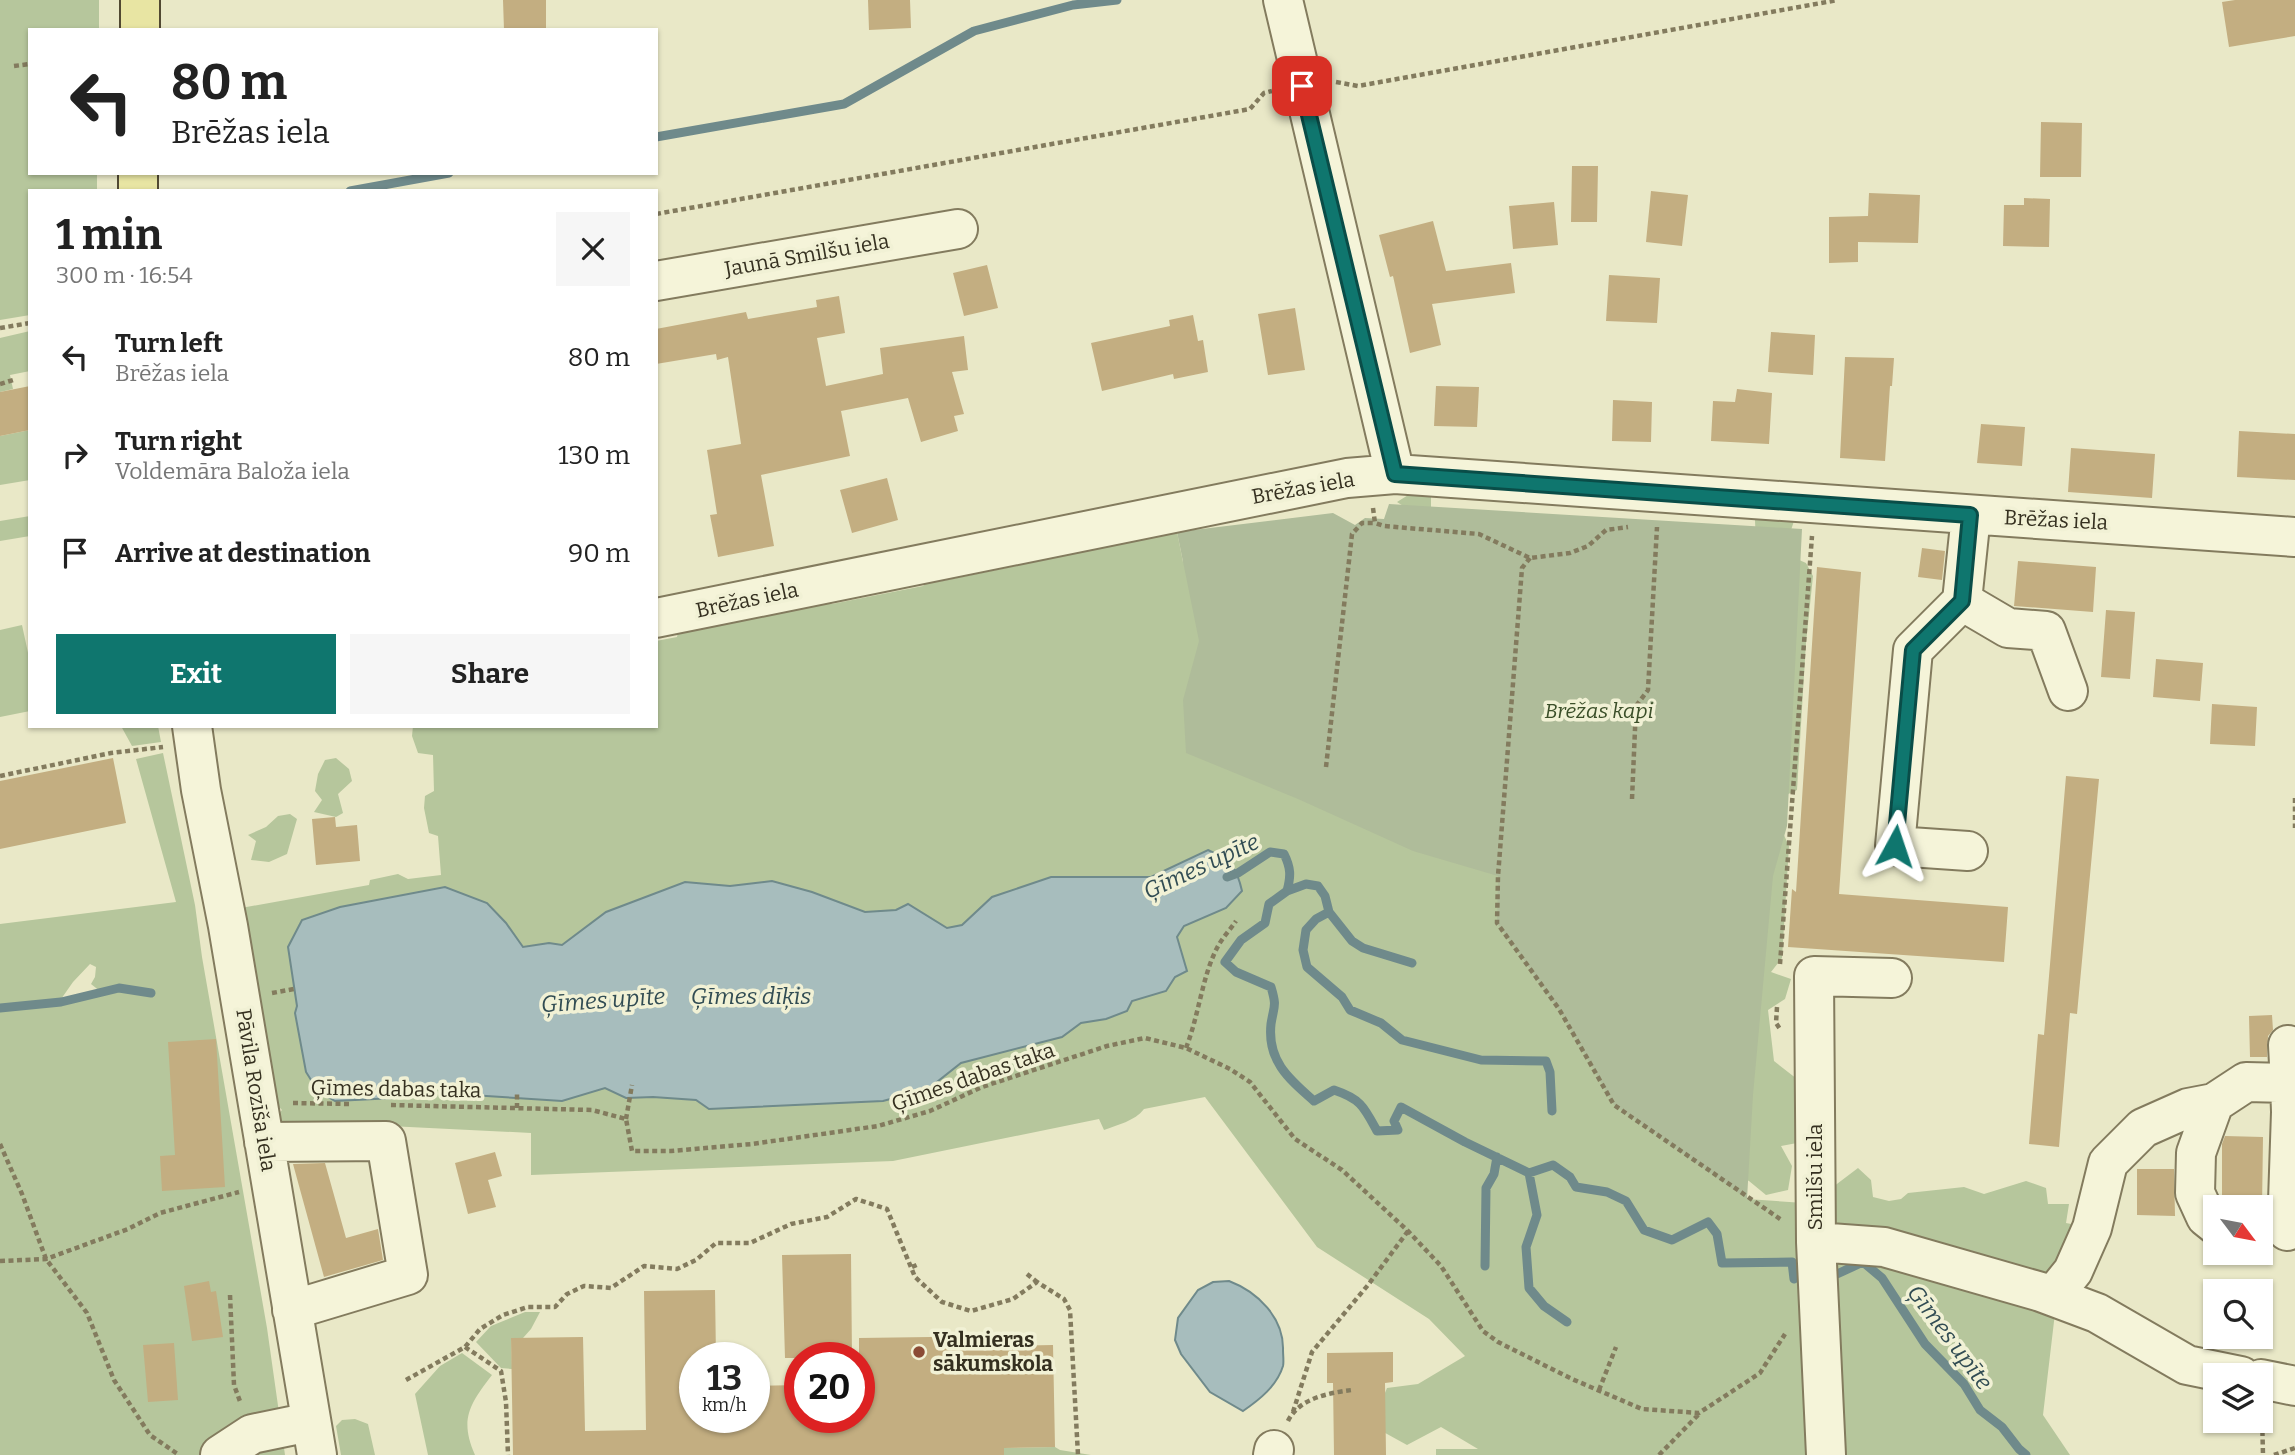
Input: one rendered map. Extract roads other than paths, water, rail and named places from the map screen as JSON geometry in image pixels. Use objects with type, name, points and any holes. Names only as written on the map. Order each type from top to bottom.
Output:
[{"type":"main road","points":[[140,0],[140,28]]},
{"type":"street","points":[[1283,0],[1383,486]]},
{"type":"street","name":"Jaunā Smilšu iela","points":[[658,281],[958,229]]},
{"type":"street","name":"Brēžas iela","points":[[658,618],[1347,478],[1383,486],[1970,515],[2295,537]]},
{"type":"street","points":[[1968,851],[1895,846],[1913,650],[1962,601],[1970,515]]},
{"type":"street","points":[[1962,601],[2008,628],[2046,631],[2068,691]]},
{"type":"street","name":"Pāvila Rozīša iela","points":[[181,736],[264,1142],[313,1438]]},
{"type":"street","name":"Smilšu iela","points":[[1826,1455],[1816,1242],[1814,976],[1892,978]]},
{"type":"street","points":[[2281,1231],[2292,1103],[2288,1045]]},
{"type":"street","points":[[2053,1296],[2073,1271],[2092,1228],[2108,1163],[2143,1128],[2188,1108],[2214,1102],[2246,1082],[2292,1103]]},
{"type":"street","points":[[2203,1210],[2195,1193],[2196,1153],[2214,1102]]},
{"type":"street","points":[[264,1142],[386,1141],[408,1275],[292,1310]]},
{"type":"street","points":[[1816,1242],[1884,1247],[2053,1296],[2097,1313],[2187,1365],[2203,1368]]},
{"type":"street","points":[[2273,1381],[2295,1386]]},
{"type":"street","points":[[220,1455],[251,1434],[313,1438]]},
{"type":"water","name":"Ģīmes dīķis","points":[[1208,850],[1222,857],[1231,866],[1238,876],[1242,891],[1226,908],[1184,926],[1177,937],[1187,971],[1175,977],[1166,991],[1132,1001],[1127,1011],[1106,1019],[1081,1023],[1062,1037],[961,1063],[928,1089],[883,1101],[709,1109],[696,1100],[626,1098],[605,1088],[562,1101],[455,1094],[438,1088],[415,1097],[335,1101],[318,1091],[306,1072],[295,1013],[297,1006],[288,947],[302,920],[340,907],[445,887],[487,903],[523,947],[549,943],[562,945],[606,912],[685,882],[730,886],[772,881],[812,892],[865,912],[896,910],[908,904],[947,928],[962,925],[992,897],[1051,877],[1151,877]]},
{"type":"water","points":[[1229,1281],[1259,1299],[1274,1317],[1282,1338],[1283,1366],[1280,1373],[1267,1392],[1243,1411],[1210,1392],[1181,1354],[1175,1340],[1178,1318],[1198,1290],[1213,1282]]},
{"type":"waterway","points":[[658,137],[844,104],[974,31],[1073,5],[1117,0]]},
{"type":"waterway","points":[[361,189],[438,175]]},
{"type":"waterway","name":"Ģīmes upīte","points":[[1227,877],[1270,852],[1284,854],[1286,859],[1290,872],[1287,891],[1269,904],[1265,923],[1241,940],[1225,962],[1236,972],[1271,987],[1274,1002],[1271,1037],[1276,1059],[1288,1077],[1314,1101],[1334,1090],[1343,1093],[1361,1105],[1377,1131],[1398,1130],[1394,1121],[1401,1107],[1529,1173],[1553,1165],[1570,1177],[1576,1187],[1607,1192],[1626,1201],[1644,1230],[1672,1240],[1708,1222],[1717,1234],[1722,1263],[1792,1262],[1794,1279]]},
{"type":"waterway","points":[[1287,891],[1306,884],[1318,886],[1325,896],[1329,912],[1316,919],[1306,930],[1303,950],[1307,967],[1342,997],[1350,1010],[1381,1023],[1402,1040],[1481,1060],[1546,1061],[1550,1072],[1552,1111]]},
{"type":"waterway","points":[[1329,912],[1352,941],[1363,948],[1412,963]]},
{"type":"waterway","name":"Ģīmes upīte","points":[[0,1008],[61,1002],[119,988],[151,993]]},
{"type":"waterway","points":[[1485,1266],[1486,1188],[1494,1174],[1497,1157]]},
{"type":"waterway","points":[[1529,1173],[1537,1215],[1526,1247],[1529,1288],[1544,1306],[1567,1322]]},
{"type":"waterway","name":"Ģīmes upīte","points":[[1837,1274],[1863,1262],[1882,1278],[1925,1344],[1964,1384],[1980,1410],[2002,1427],[2026,1455]]},
{"type":"place","name":"Valmieras sākumskola","points":[[919,1352]]},
{"type":"park label","name":"Brēžas kapi","points":[[1599,711]]}]
